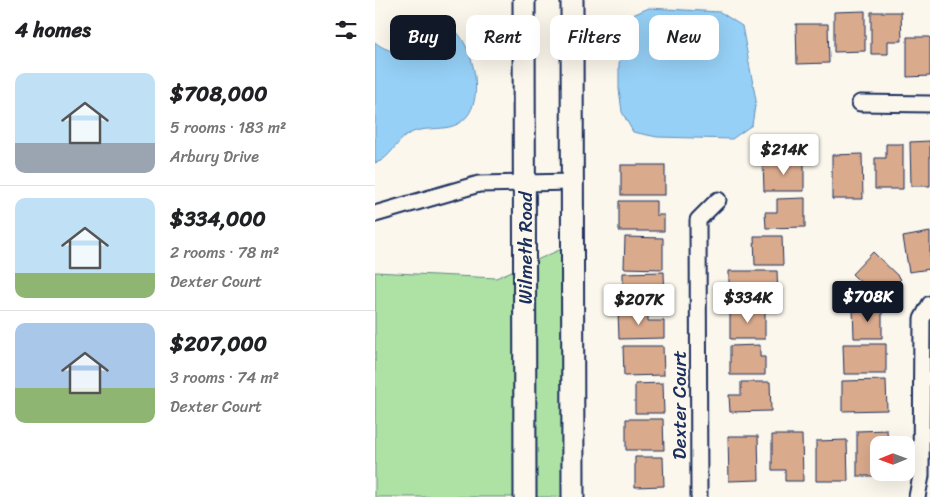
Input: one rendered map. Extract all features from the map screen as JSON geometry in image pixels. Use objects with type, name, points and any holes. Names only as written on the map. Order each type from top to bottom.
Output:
[{"type":"main road","name":"Wilmeth Road","points":[[524,0],[525,497]]},
{"type":"main road","points":[[572,0],[573,497]]},
{"type":"street","points":[[860,102],[930,104]]},
{"type":"street","points":[[375,214],[472,185],[572,182]]},
{"type":"street","name":"Dexter Court","points":[[699,497],[698,220],[717,200]]},
{"type":"street","points":[[917,497],[921,476],[922,319],[929,304]]},
{"type":"green space","points":[[582,240],[582,497],[375,497],[375,272],[496,278]]},
{"type":"water","points":[[649,8],[720,12],[742,26],[756,100],[752,125],[732,139],[657,137],[633,132],[622,112],[619,89],[620,60],[639,60],[639,15],[633,15]]},
{"type":"water","points":[[456,31],[466,47],[466,60],[471,60],[476,90],[474,103],[469,114],[461,122],[450,127],[413,132],[407,135],[385,158],[375,163],[375,42],[390,50],[390,60],[456,60]]},
{"type":"building","points":[[865,11],[865,51],[834,52],[834,12]]},
{"type":"building","points":[[871,12],[901,12],[902,41],[888,41],[888,54],[871,54]]},
{"type":"building","points":[[796,24],[828,24],[829,63],[797,64]]},
{"type":"building","points":[[907,37],[930,37],[930,76],[907,77]]},
{"type":"building","points":[[930,141],[930,186],[911,186],[910,142]]},
{"type":"building","points":[[886,144],[903,144],[903,189],[875,189],[875,158],[886,158]]},
{"type":"building","points":[[862,154],[863,199],[832,199],[832,155]]},
{"type":"building","points":[[804,161],[804,191],[764,191],[763,162]]},
{"type":"building","points":[[621,165],[665,165],[665,195],[621,195]]},
{"type":"building","points":[[805,198],[805,227],[766,228],[765,212],[777,212],[777,199]]},
{"type":"building","points":[[619,201],[656,201],[656,215],[664,215],[664,231],[619,231]]},
{"type":"building","points":[[930,232],[930,269],[909,272],[903,237]]},
{"type":"building","points":[[754,236],[782,236],[783,265],[755,265]]},
{"type":"building","points":[[625,237],[663,238],[663,269],[624,268]]},
{"type":"building","points":[[873,252],[901,279],[880,301],[852,274]]},
{"type":"building","points":[[729,271],[777,271],[778,300],[729,301]]},
{"type":"building","points":[[664,272],[665,302],[623,303],[623,273]]},
{"type":"building","points":[[765,308],[765,339],[730,339],[730,309]]},
{"type":"building","points":[[853,308],[882,308],[882,338],[854,338]]},
{"type":"building","points":[[618,311],[648,311],[648,321],[664,321],[664,338],[619,339]]},
{"type":"building","points":[[843,344],[886,344],[886,374],[844,374]]},
{"type":"building","points":[[760,345],[760,357],[765,357],[765,375],[730,375],[730,346]]},
{"type":"building","points":[[623,346],[663,346],[664,375],[624,376]]},
{"type":"building","points":[[886,380],[887,410],[842,411],[842,381]]},
{"type":"building","points":[[741,382],[770,382],[771,411],[730,412],[729,395],[741,395]]},
{"type":"building","points":[[663,383],[664,413],[635,413],[635,384]]},
{"type":"building","points":[[626,419],[663,419],[664,450],[626,450]]},
{"type":"building","points":[[887,430],[887,436],[870,436],[870,476],[857,476],[857,431]]},
{"type":"building","points":[[772,435],[802,435],[803,481],[785,481],[785,470],[772,470]]},
{"type":"building","points":[[728,436],[758,436],[759,480],[729,481]]},
{"type":"building","points":[[847,440],[848,481],[816,481],[816,441]]},
{"type":"building","points":[[635,457],[663,457],[664,486],[635,487]]}]
